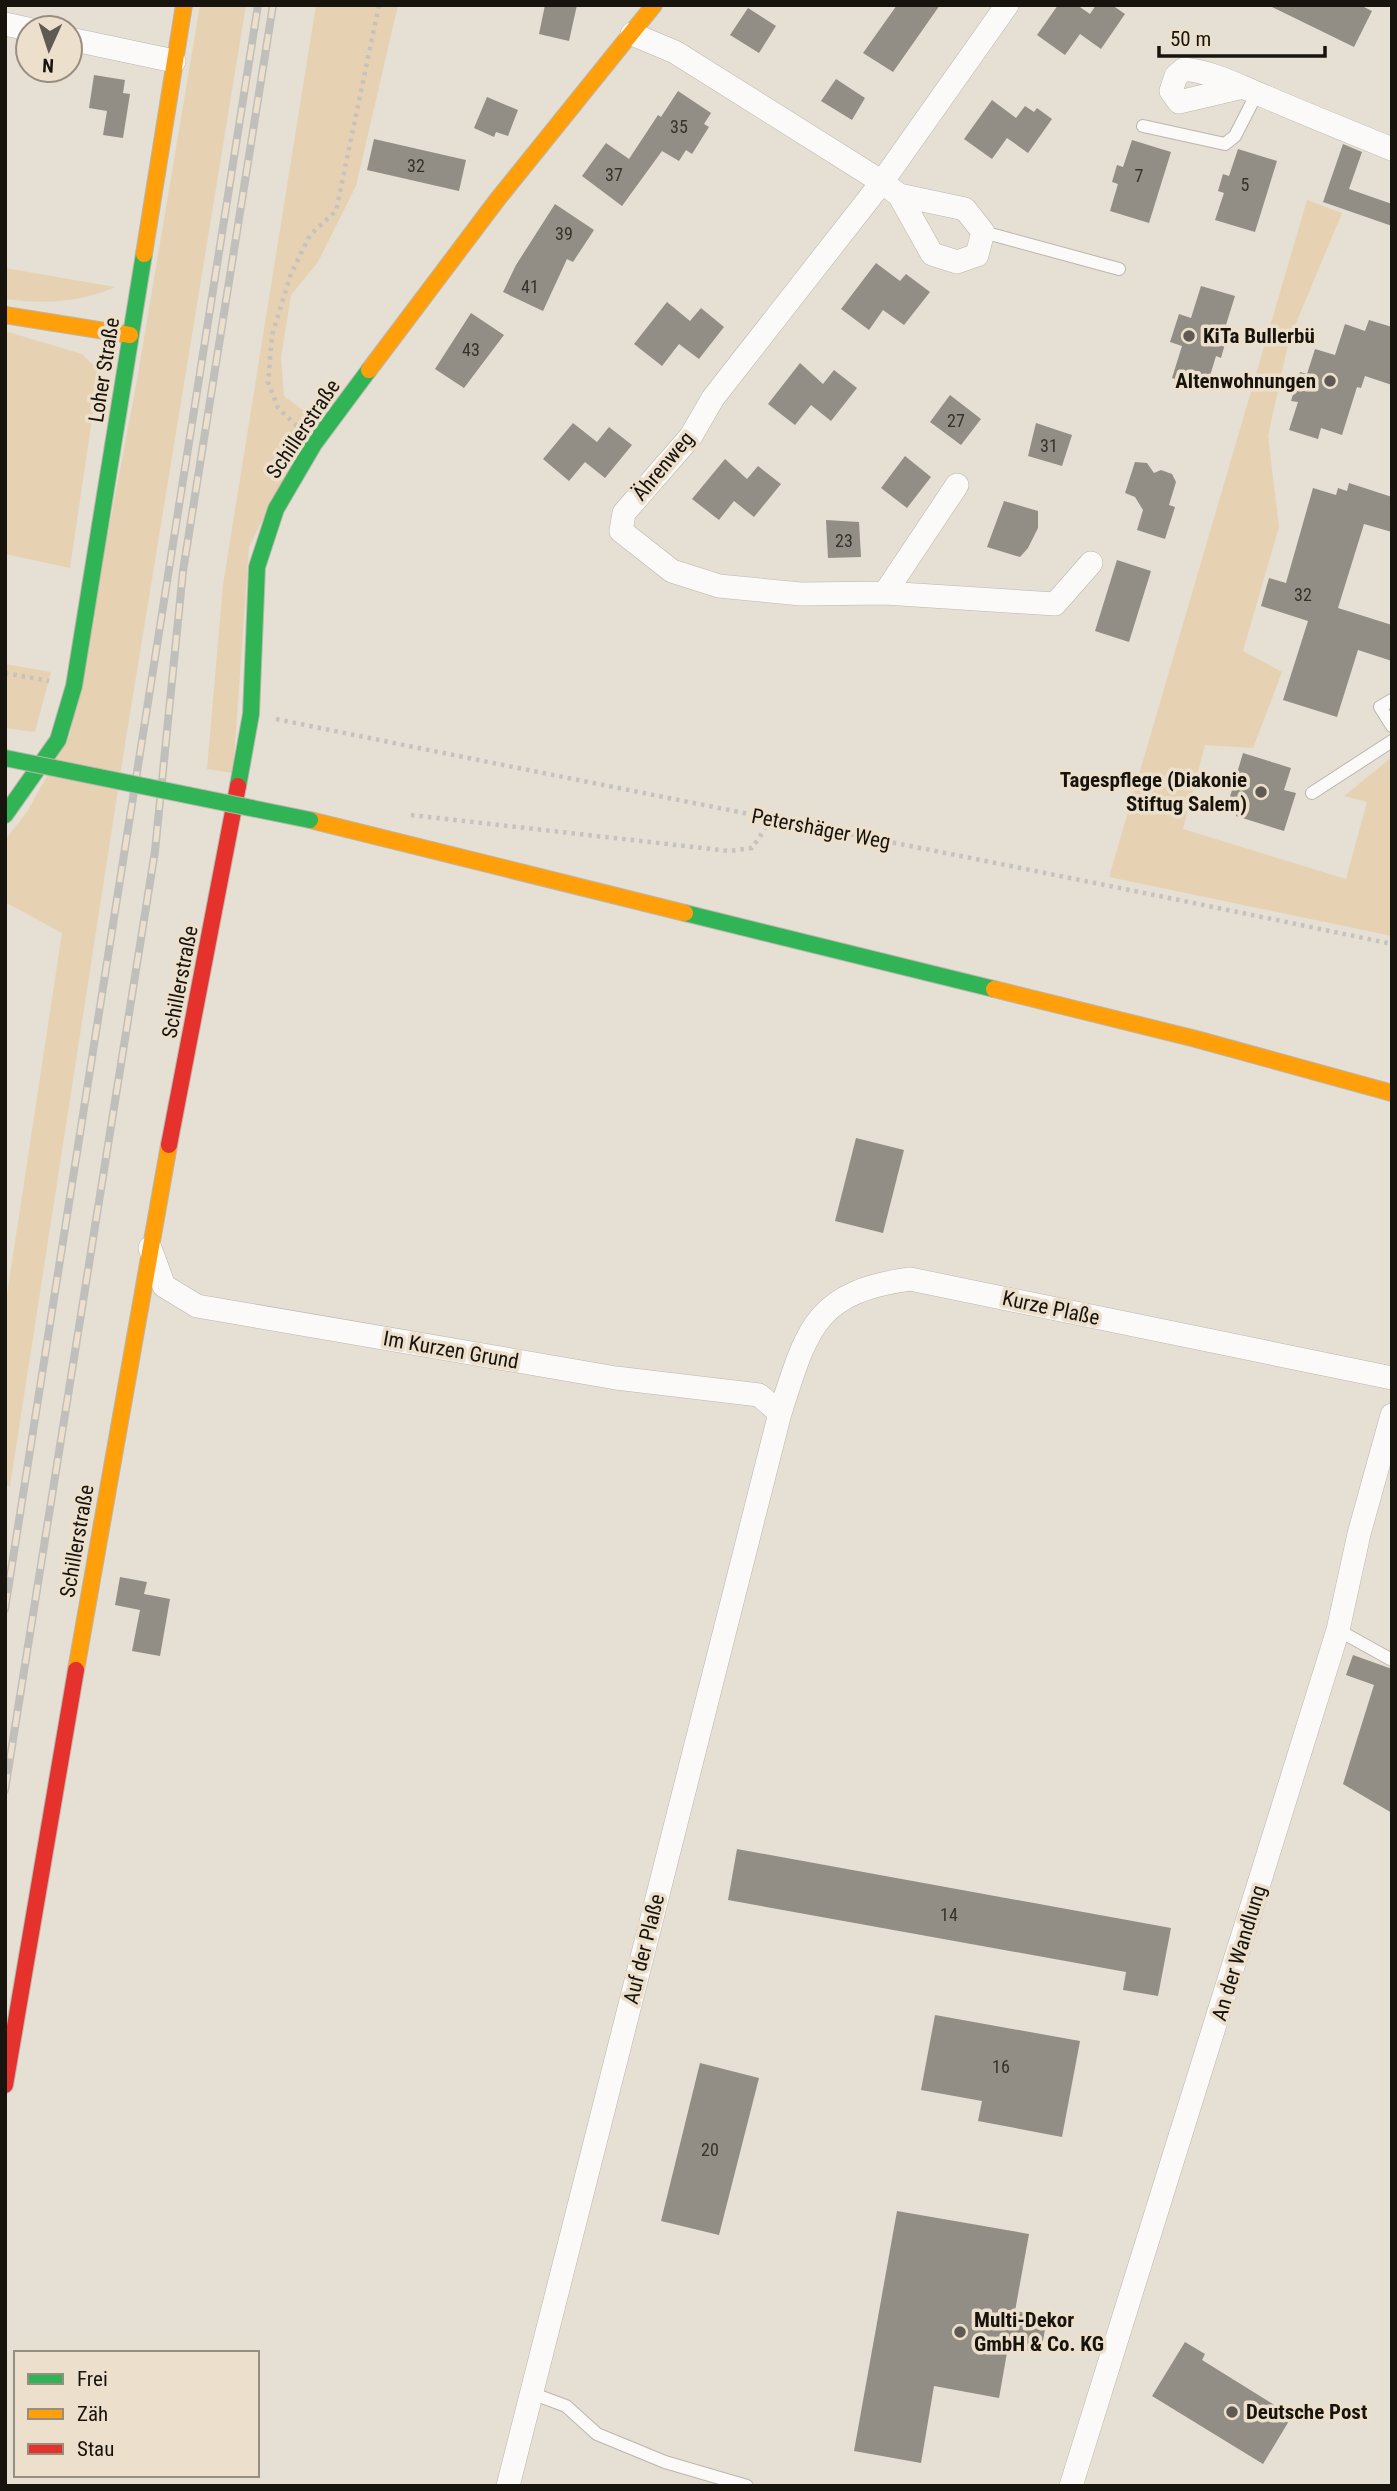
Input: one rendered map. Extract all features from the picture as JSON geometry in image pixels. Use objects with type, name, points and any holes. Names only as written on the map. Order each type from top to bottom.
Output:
[{"type":"street","name":"Loher Straße","points":[[5,815],[58,740],[74,686],[184,5]]},
{"type":"street","name":"Schillerstraße","points":[[5,2085],[149,1245],[227,852],[251,714],[257,568],[276,509],[314,444],[496,200],[654,5]]},
{"type":"street","name":"Ährenweg","points":[[1007,5],[891,188],[713,398],[691,436],[624,513],[621,531],[672,571],[719,586],[801,594],[885,593],[1055,604],[1091,563]]},
{"type":"street","points":[[632,34],[675,52],[891,188],[965,209],[983,232],[977,255],[957,262],[932,254],[891,188]]},
{"type":"street","points":[[84,41],[174,61]]},
{"type":"street","points":[[1250,90],[1392,149]]},
{"type":"street","points":[[5,315],[130,335]]},
{"type":"street","points":[[885,593],[957,485]]},
{"type":"street","points":[[5,758],[310,820],[1196,1039],[1392,1093]]},
{"type":"street","name":"Im Kurzen Grund","points":[[149,1245],[164,1286],[197,1306],[616,1378],[759,1395],[780,1413]]},
{"type":"street","name":"Kurze Plaße","points":[[780,1413],[804,1340],[826,1312],[848,1295],[880,1283],[910,1279],[1392,1378]]},
{"type":"street","name":"Auf der Plaße","points":[[508,2486],[780,1413]]},
{"type":"street","name":"An der Wandlung","points":[[1071,2486],[1338,1630],[1359,1534],[1392,1415]]},
{"type":"lane","points":[[1143,126],[1226,144],[1235,136],[1250,90]]},
{"type":"lane","points":[[983,232],[1119,270]]},
{"type":"lane","points":[[1392,699],[1380,707],[1392,726]]},
{"type":"lane","points":[[1312,793],[1392,741]]},
{"type":"lane","points":[[1338,1630],[1392,1660]]},
{"type":"lane","points":[[531,2393],[566,2406],[597,2434],[665,2462],[747,2486]]},
{"type":"path","points":[[314,444],[278,408],[268,382],[272,335],[291,274],[310,235],[336,211],[379,5]]},
{"type":"path","points":[[5,673],[74,686]]},
{"type":"path","name":"Petershäger Weg","points":[[251,714],[771,820],[1097,882],[1392,944]]},
{"type":"path","points":[[397,813],[729,851],[752,848],[763,836],[771,820]]},
{"type":"shaded area","points":[[200,5],[246,5],[126,738],[10,1486],[5,1485],[5,1308],[62,933],[5,902],[5,840],[27,812],[70,734],[137,380]]},
{"type":"shaded area","points":[[316,5],[398,5],[356,186],[318,262],[291,295],[281,358],[284,396],[314,418],[249,547],[233,773],[207,769],[223,585]]},
{"type":"shaded area","points":[[1307,200],[1342,213],[1289,340],[1268,436],[1279,527],[1243,651],[1282,672],[1253,748],[1205,745],[1183,829],[1346,879],[1367,802],[1344,796],[1392,757],[1392,936],[1109,877]]},
{"type":"shaded area","points":[[5,268],[115,287],[61,301],[5,299]]},
{"type":"shaded area","points":[[5,331],[82,354],[99,371],[70,568],[5,554]]},
{"type":"shaded area","points":[[5,664],[51,672],[35,732],[5,728]]},
{"type":"building","points":[[545,5],[577,5],[569,41],[539,34]]},
{"type":"building","points":[[897,5],[940,5],[893,72],[863,53]]},
{"type":"building","points":[[1058,5],[1077,5],[1090,14],[1096,5],[1112,5],[1125,14],[1101,49],[1080,34],[1065,55],[1037,35]]},
{"type":"building","points":[[1268,5],[1360,5],[1372,11],[1354,47]]},
{"type":"building","points":[[748,8],[776,26],[759,53],[730,35]]},
{"type":"building","points":[[94,75],[125,80],[123,93],[130,94],[123,138],[103,135],[107,111],[89,108]]},
{"type":"building","points":[[836,79],[865,98],[852,120],[821,101]]},
{"type":"building","points":[[678,91],[711,113],[704,124],[709,127],[692,154],[686,150],[679,161],[662,151],[622,206],[582,176],[606,143],[629,159],[658,115],[661,117]]},
{"type":"building","points":[[487,97],[518,110],[508,136],[496,132],[494,137],[474,128]]},
{"type":"building","points":[[992,100],[1016,118],[1025,106],[1034,112],[1037,108],[1052,119],[1028,153],[1007,138],[992,159],[964,139]]},
{"type":"building","points":[[374,139],[466,160],[459,191],[367,170]]},
{"type":"building","points":[[1132,140],[1171,152],[1149,223],[1110,211],[1118,184],[1112,182],[1117,165],[1123,167]]},
{"type":"building","points":[[1343,144],[1362,152],[1349,189],[1392,204],[1392,226],[1323,202]]},
{"type":"building","points":[[1238,149],[1277,161],[1255,232],[1215,220],[1224,193],[1218,191],[1223,174],[1229,176]]},
{"type":"building","points":[[555,204],[594,230],[573,262],[567,259],[543,311],[503,292],[516,265]]},
{"type":"building","points":[[876,263],[900,281],[906,274],[930,292],[904,325],[883,310],[869,330],[841,309]]},
{"type":"building","points":[[1201,286],[1235,296],[1225,328],[1229,330],[1221,358],[1216,356],[1206,389],[1172,378],[1182,346],[1170,342],[1179,314],[1191,318]]},
{"type":"building","points":[[667,302],[690,321],[701,308],[724,327],[699,359],[679,344],[662,366],[634,344]]},
{"type":"building","points":[[471,313],[504,335],[464,388],[435,369]]},
{"type":"building","name":"Altenwohnungen","points":[[1369,320],[1392,327],[1392,385],[1365,376],[1361,388],[1357,387],[1342,435],[1321,428],[1318,439],[1289,430],[1298,402],[1291,401],[1300,372],[1307,374],[1315,349],[1335,355],[1345,324],[1365,331]]},
{"type":"building","points":[[800,363],[823,384],[834,370],[857,388],[831,421],[811,405],[795,425],[768,404]]},
{"type":"building","points":[[950,395],[981,419],[961,445],[930,422]]},
{"type":"building","points":[[573,423],[597,442],[609,427],[632,445],[605,478],[585,462],[569,481],[543,459]]},
{"type":"building","points":[[1036,423],[1072,435],[1062,466],[1028,456]]},
{"type":"building","points":[[905,456],[931,477],[907,508],[881,488]]},
{"type":"building","points":[[725,459],[747,479],[758,466],[781,484],[754,517],[734,501],[719,520],[692,499]]},
{"type":"building","points":[[1135,462],[1147,463],[1154,473],[1161,470],[1172,474],[1176,482],[1169,505],[1175,507],[1165,539],[1137,530],[1143,510],[1135,497],[1125,493]]},
{"type":"building","points":[[1349,483],[1392,497],[1392,532],[1364,524],[1338,608],[1392,625],[1392,661],[1358,650],[1337,717],[1283,700],[1308,621],[1261,606],[1269,578],[1286,583],[1313,488],[1336,495],[1338,488],[1347,491]]},
{"type":"building","points":[[1004,501],[1038,511],[1038,528],[1020,557],[987,547]]},
{"type":"building","points":[[826,520],[859,522],[861,557],[828,558]]},
{"type":"building","points":[[1117,560],[1151,571],[1129,642],[1095,631]]},
{"type":"building","name":"Tagespflege (Diakonie Stiftug Salem)","points":[[1243,753],[1291,768],[1284,790],[1296,793],[1284,831],[1236,816],[1240,803],[1229,800]]},
{"type":"building","points":[[856,1138],[904,1150],[883,1233],[835,1221]]},
{"type":"building","points":[[120,1577],[147,1582],[144,1594],[170,1599],[160,1656],[132,1651],[140,1610],[115,1605]]},
{"type":"building","points":[[1353,1655],[1392,1669],[1392,1813],[1343,1784],[1374,1685],[1346,1675]]},
{"type":"building","points":[[737,1849],[1171,1928],[1158,1996],[1123,1990],[1126,1972],[728,1900]]},
{"type":"building","points":[[935,2015],[1080,2041],[1062,2137],[978,2121],[982,2101],[921,2090]]},
{"type":"building","points":[[700,2063],[759,2078],[719,2235],[661,2221]]},
{"type":"building","name":"Multi-Dekor GmbH & Co. KG","points":[[897,2211],[1029,2234],[1015,2311],[1047,2317],[1041,2353],[1008,2347],[999,2398],[934,2386],[921,2463],[854,2451]]},
{"type":"building","name":"Deutsche Post","points":[[1185,2342],[1205,2354],[1202,2360],[1292,2416],[1263,2464],[1152,2396]]},
{"type":"railway","points":[[5,1609],[258,5]]},
{"type":"railway","points":[[5,1790],[155,851],[183,571],[273,5]]},
{"type":"traffic: fast","points":[[5,815],[58,740],[74,686],[144,254]]},
{"type":"traffic: fast","points":[[238,786],[251,714],[257,567],[276,509],[314,444],[369,370]]},
{"type":"traffic: fast","points":[[5,758],[310,820]]},
{"type":"traffic: fast","points":[[685,913],[994,989]]},
{"type":"traffic: slow","points":[[144,254],[184,5]]},
{"type":"traffic: slow","points":[[369,370],[497,200],[654,5]]},
{"type":"traffic: slow","points":[[5,315],[130,335]]},
{"type":"traffic: slow","points":[[310,820],[685,913]]},
{"type":"traffic: slow","points":[[994,989],[1196,1039],[1392,1093]]},
{"type":"traffic: slow","points":[[76,1670],[169,1145]]},
{"type":"traffic: jam","points":[[169,1145],[238,786]]},
{"type":"traffic: jam","points":[[5,2085],[76,1670]]},
{"type":"place","name":"KiTa Bullerbü","points":[[1189,336]]},
{"type":"place","name":"Altenwohnungen","points":[[1330,381]]},
{"type":"place","name":"Tagespflege (Diakonie Stiftug Salem)","points":[[1261,792]]},
{"type":"place","name":"Multi-Dekor GmbH & Co. KG","points":[[960,2332]]},
{"type":"place","name":"Deutsche Post","points":[[1232,2412]]}]
